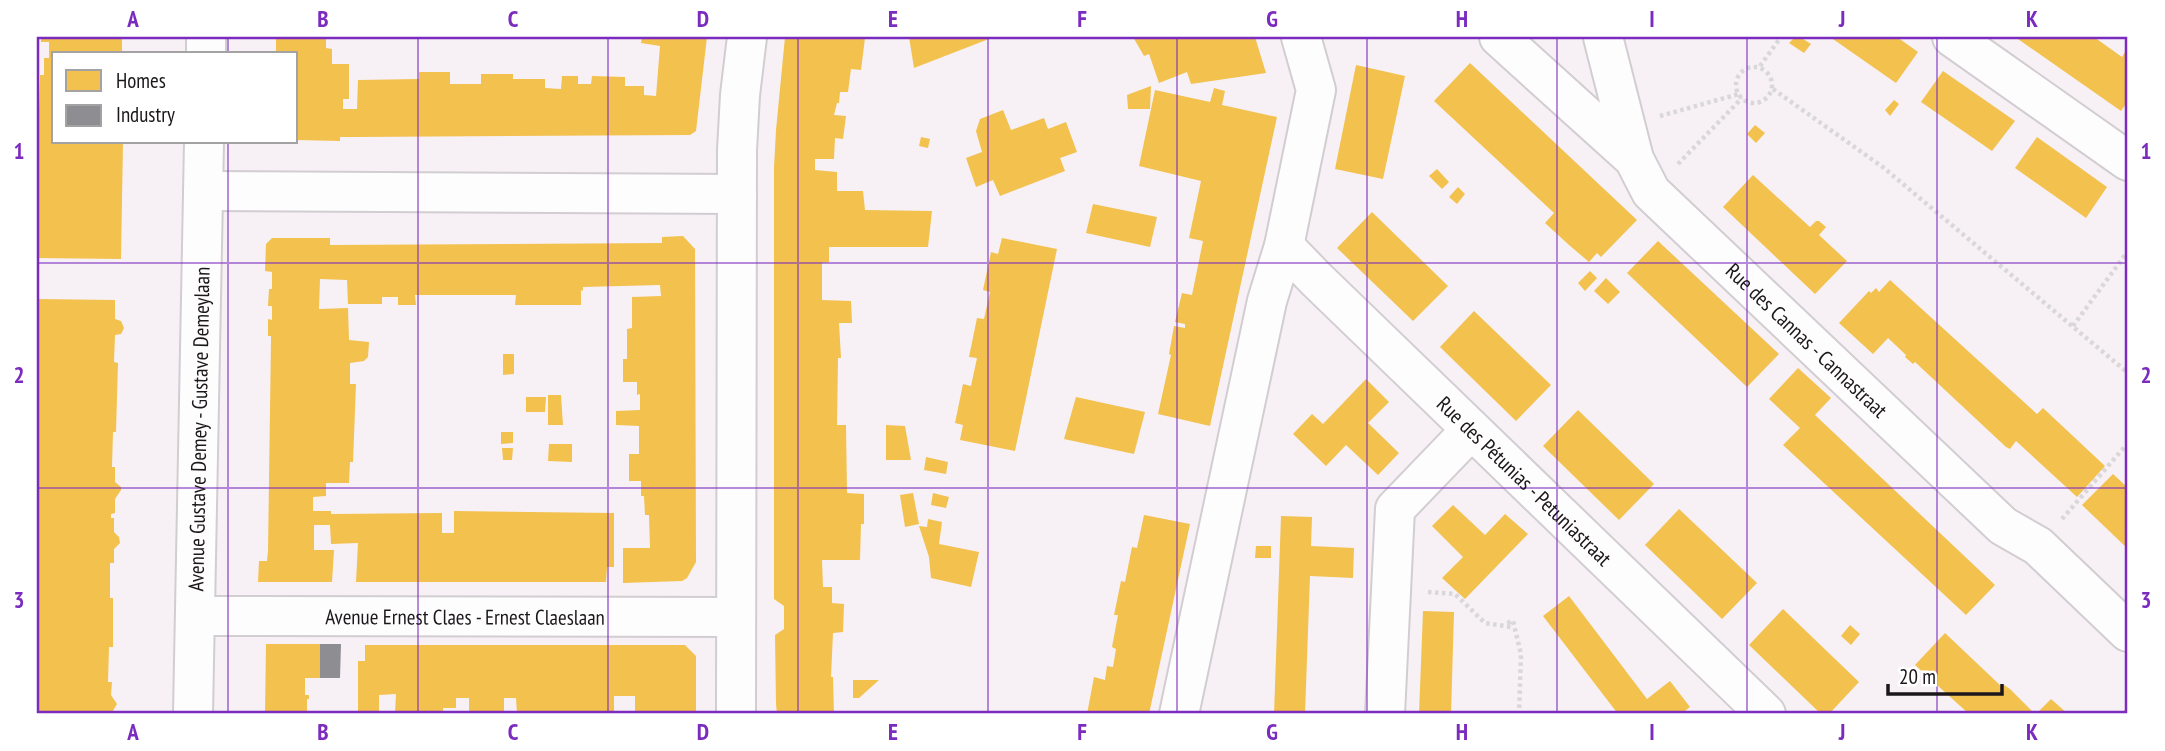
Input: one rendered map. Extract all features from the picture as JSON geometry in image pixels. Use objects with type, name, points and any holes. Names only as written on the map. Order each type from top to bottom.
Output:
[{"type":"street","points":[[736,714],[737,194],[740,95],[747,37]]},
{"type":"street","points":[[1178,714],[1267,301],[1284,246],[1316,90],[1304,37]]},
{"type":"street","name":"Rue des Cannas - Cannastraat","points":[[1499,37],[1634,159],[1651,192],[2003,526],[2038,546],[2128,632]]},
{"type":"street","points":[[1603,37],[1634,159]]},
{"type":"street","points":[[1952,37],[2128,161]]},
{"type":"street","name":"Avenue Gustave Demey - Gustave Demeylaan","points":[[193,714],[204,144]]},
{"type":"street","points":[[203,191],[737,194]]},
{"type":"street","name":"Rue des Pétunias - Petuniastraat","points":[[1284,246],[1766,714]]},
{"type":"street","points":[[1385,714],[1395,509],[1471,430]]},
{"type":"street","name":"Avenue Ernest Claes - Ernest Claeslaan","points":[[195,616],[735,617]]},
{"type":"path","points":[[1760,66],[1781,37]]},
{"type":"path","points":[[1760,66],[1771,76],[1773,89],[1766,100],[1754,103],[1741,96],[1736,88],[1739,75],[1749,67],[1760,66]]},
{"type":"path","points":[[1773,89],[1884,168],[2128,373]]},
{"type":"path","points":[[1649,118],[1741,96]]},
{"type":"path","points":[[1675,167],[1741,96]]},
{"type":"path","points":[[2073,326],[2128,251]]},
{"type":"path","points":[[2038,546],[2128,443]]},
{"type":"path","points":[[1420,592],[1455,594],[1485,623],[1511,627],[1509,622],[1513,621],[1521,654],[1519,714]]},
{"type":"path","points":[[2124,714],[2128,709]]},
{"type":"building: Homes","points":[[41,37],[122,37],[122,52],[52,52],[52,144],[123,144],[121,259],[37,258],[37,109],[40,75],[44,75],[44,58],[49,58],[49,42],[41,42]]},
{"type":"building: Homes","points":[[276,37],[326,37],[326,48],[332,49],[332,64],[349,64],[349,99],[343,99],[343,109],[357,109],[358,80],[419,79],[419,72],[450,72],[450,84],[481,84],[481,74],[513,74],[513,79],[545,79],[545,88],[561,89],[562,76],[578,76],[578,84],[591,84],[592,76],[625,77],[625,86],[644,86],[644,95],[656,96],[660,46],[641,43],[642,37],[707,37],[696,131],[690,135],[340,137],[340,141],[298,140],[298,52],[276,52]]},
{"type":"building: Homes","points":[[785,37],[865,38],[861,70],[851,69],[848,92],[840,92],[834,115],[846,116],[843,139],[835,138],[834,159],[815,159],[815,170],[837,172],[837,191],[863,191],[865,210],[932,211],[928,247],[829,247],[829,262],[822,263],[822,300],[851,301],[852,323],[839,323],[841,358],[838,358],[837,425],[846,425],[847,493],[864,494],[860,560],[822,560],[823,587],[832,587],[832,603],[844,604],[843,632],[833,633],[831,677],[834,714],[777,714],[776,704],[775,635],[784,629],[784,606],[774,599],[774,167]]},
{"type":"building: Homes","points":[[909,37],[994,37],[914,68]]},
{"type":"building: Homes","points":[[1133,37],[1255,37],[1266,73],[1191,84],[1187,72],[1159,83],[1149,54],[1144,56]]},
{"type":"building: Homes","points":[[1795,37],[1811,44],[1804,53],[1789,43]]},
{"type":"building: Homes","points":[[1830,37],[1897,37],[1918,52],[1896,83]]},
{"type":"building: Homes","points":[[2015,37],[2094,37],[2122,57],[2125,52],[2128,54],[2128,101],[2121,111]]},
{"type":"building: Homes","points":[[1470,63],[1637,220],[1601,257],[1597,253],[1589,262],[1545,223],[1554,213],[1434,101]]},
{"type":"building: Homes","points":[[1356,65],[1405,76],[1383,179],[1335,169]]},
{"type":"building: Homes","points":[[1943,71],[2015,121],[1992,151],[1921,102]]},
{"type":"building: Homes","points":[[1151,86],[1150,109],[1128,109],[1127,95]]},
{"type":"building: Homes","points":[[1214,88],[1225,91],[1222,105],[1277,117],[1210,426],[1158,414],[1171,355],[1174,326],[1185,328],[1185,324],[1175,322],[1182,293],[1192,295],[1203,241],[1189,238],[1201,181],[1139,166],[1155,90],[1210,102]]},
{"type":"building: Homes","points":[[1894,100],[1899,104],[1890,116],[1885,110]]},
{"type":"building: Homes","points":[[1003,110],[1011,130],[1044,118],[1048,129],[1066,122],[1077,152],[1060,158],[1065,171],[1000,196],[993,180],[976,187],[966,158],[982,152],[976,131],[980,119]]},
{"type":"building: Homes","points":[[1755,125],[1765,133],[1756,143],[1747,134]]},
{"type":"building: Homes","points":[[921,137],[930,139],[928,148],[919,146]]},
{"type":"building: Homes","points":[[2037,137],[2107,187],[2086,218],[2015,168]]},
{"type":"building: Homes","points":[[1437,169],[1449,182],[1442,189],[1429,176]]},
{"type":"building: Homes","points":[[1753,175],[1810,227],[1819,221],[1826,227],[1819,235],[1847,261],[1815,294],[1723,207]]},
{"type":"building: Homes","points":[[1458,187],[1465,194],[1457,204],[1449,197]]},
{"type":"building: Homes","points":[[1093,204],[1157,217],[1150,247],[1086,233]]},
{"type":"building: Homes","points":[[1372,212],[1448,286],[1413,321],[1337,248]]},
{"type":"building: Homes","points":[[683,236],[695,249],[696,562],[687,578],[682,581],[623,583],[623,548],[650,548],[649,515],[645,515],[641,481],[629,481],[629,454],[639,454],[639,426],[616,425],[616,411],[640,410],[637,382],[623,382],[623,359],[627,359],[627,329],[632,328],[632,297],[661,296],[660,285],[583,287],[581,305],[515,305],[516,295],[415,295],[416,305],[398,305],[398,297],[382,297],[382,304],[348,304],[347,280],[320,279],[319,309],[348,308],[349,340],[369,342],[368,357],[364,361],[350,363],[350,384],[356,384],[353,462],[350,462],[349,483],[326,483],[326,496],[313,497],[313,511],[331,511],[331,514],[442,513],[442,533],[454,533],[454,511],[614,513],[614,567],[607,567],[606,582],[356,582],[358,543],[331,544],[330,525],[314,525],[314,550],[334,550],[332,582],[258,582],[259,561],[267,561],[268,551],[271,336],[268,336],[268,319],[272,320],[272,306],[268,306],[272,272],[265,271],[266,244],[272,238],[330,238],[330,245],[662,243],[662,237]]},
{"type":"building: Homes","points":[[1002,238],[1057,249],[1015,451],[960,440],[963,425],[955,423],[963,384],[971,386],[977,358],[969,357],[977,318],[984,319],[990,292],[983,290],[991,252],[998,254]]},
{"type":"building: Homes","points":[[1658,241],[1779,354],[1747,387],[1627,273]]},
{"type":"building: Homes","points":[[1590,271],[1597,278],[1585,291],[1578,283]]},
{"type":"building: Homes","points":[[1606,278],[1620,292],[1608,304],[1594,291]]},
{"type":"building: Homes","points":[[1890,280],[2037,414],[2043,408],[2105,466],[2077,497],[2016,441],[2010,449],[2006,447],[1915,362],[1913,364],[1905,357],[1888,338],[1873,354],[1839,323],[1869,291],[1871,293],[1876,288],[1879,292]]},
{"type":"building: Homes","points":[[37,299],[115,300],[115,319],[121,321],[124,328],[121,334],[115,335],[114,362],[118,363],[112,467],[115,467],[115,482],[121,490],[115,499],[115,513],[111,514],[111,518],[114,518],[114,532],[120,543],[114,549],[114,563],[110,563],[113,647],[109,647],[108,682],[112,682],[111,695],[117,704],[111,714],[37,714]]},
{"type":"building: Homes","points":[[1474,311],[1551,385],[1516,421],[1440,347]]},
{"type":"building: Homes","points":[[503,354],[514,354],[514,374],[503,375]]},
{"type":"building: Homes","points":[[1798,368],[1831,398],[1815,415],[1995,585],[1966,615],[1783,445],[1800,428],[1769,399]]},
{"type":"building: Homes","points":[[1366,379],[1389,402],[1368,423],[1399,453],[1378,475],[1346,445],[1326,466],[1293,434],[1312,414],[1323,424]]},
{"type":"building: Homes","points":[[548,395],[561,395],[563,425],[548,425]]},
{"type":"building: Homes","points":[[526,397],[546,397],[545,412],[526,412]]},
{"type":"building: Homes","points":[[1076,397],[1145,412],[1134,454],[1064,439]]},
{"type":"building: Homes","points":[[1578,410],[1654,484],[1619,520],[1543,446]]},
{"type":"building: Homes","points":[[886,425],[905,426],[911,460],[886,460]]},
{"type":"building: Homes","points":[[501,432],[513,432],[513,443],[501,444]]},
{"type":"building: Homes","points":[[549,444],[572,444],[572,462],[548,461]]},
{"type":"building: Homes","points":[[502,448],[513,448],[512,460],[503,460]]},
{"type":"building: Homes","points":[[926,457],[948,462],[946,474],[924,470]]},
{"type":"building: Homes","points":[[2113,474],[2128,488],[2128,549],[2082,505]]},
{"type":"building: Homes","points":[[913,493],[919,524],[905,527],[900,495]]},
{"type":"building: Homes","points":[[933,493],[949,497],[946,508],[931,505]]},
{"type":"building: Homes","points":[[1453,505],[1485,535],[1505,514],[1528,534],[1465,599],[1442,578],[1463,557],[1432,526]]},
{"type":"building: Homes","points":[[1679,509],[1757,583],[1722,619],[1645,545]]},
{"type":"building: Homes","points":[[1144,515],[1190,524],[1149,714],[1087,714],[1094,677],[1105,680],[1107,666],[1113,667],[1116,649],[1112,647],[1118,615],[1114,615],[1121,581],[1125,582],[1132,547],[1137,548]]},
{"type":"building: Homes","points":[[1281,516],[1312,517],[1311,546],[1354,548],[1353,578],[1310,576],[1305,714],[1274,714]]},
{"type":"building: Homes","points":[[928,519],[942,522],[939,544],[979,552],[971,587],[931,578],[929,557],[919,526],[927,527]]},
{"type":"building: Homes","points":[[1256,546],[1271,546],[1271,558],[1255,558]]},
{"type":"building: Homes","points":[[1569,596],[1647,699],[1670,681],[1690,707],[1681,714],[1618,714],[1543,616]]},
{"type":"building: Homes","points":[[1783,609],[1859,682],[1829,714],[1821,714],[1749,645]]},
{"type":"building: Homes","points":[[1423,611],[1454,612],[1451,714],[1419,714]]},
{"type":"building: Homes","points":[[1850,625],[1860,634],[1851,645],[1841,636]]},
{"type":"building: Homes","points":[[1945,633],[2035,714],[1969,714],[1915,665]]},
{"type":"building: Homes","points":[[266,644],[320,644],[320,678],[305,678],[305,695],[309,695],[309,699],[307,712],[304,714],[265,714]]},
{"type":"building: Homes","points":[[365,645],[685,645],[696,656],[696,714],[635,714],[635,696],[614,696],[614,713],[517,714],[516,698],[504,698],[504,714],[469,714],[469,698],[456,698],[456,708],[443,708],[443,714],[408,714],[395,713],[396,694],[379,695],[379,714],[358,714],[358,661],[365,661]]},
{"type":"building: Homes","points":[[853,680],[879,680],[859,698],[853,698]]},
{"type":"building: Homes","points":[[2051,699],[2068,714],[2036,714]]},
{"type":"building: Industry","points":[[320,644],[341,644],[340,678],[320,678]]}]
